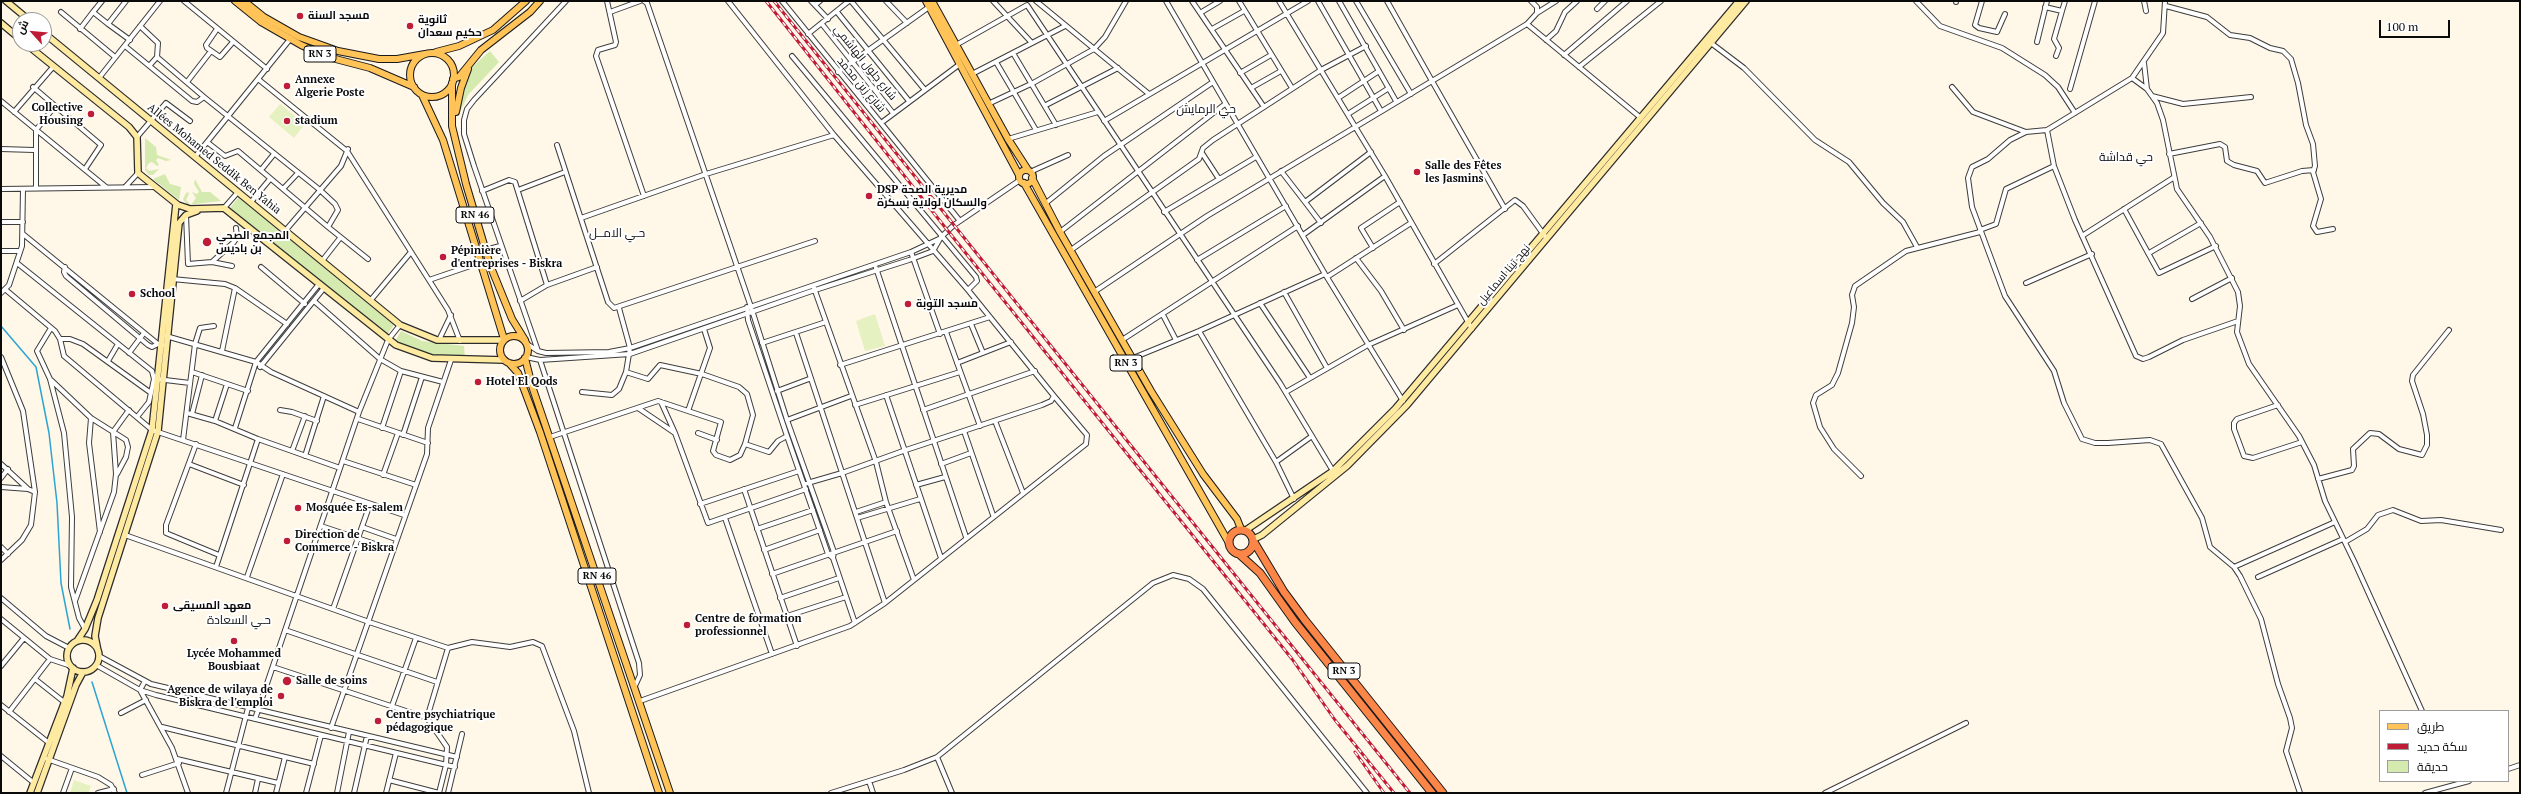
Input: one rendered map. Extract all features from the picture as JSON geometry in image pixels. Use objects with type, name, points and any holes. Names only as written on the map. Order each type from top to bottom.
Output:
[{"type":"highway","points":[[1244,530],[1254,540],[1249,551],[1239,554],[1232,549],[1229,543],[1233,532],[1244,530]]},
{"type":"highway","name":"RN 3","points":[[1254,540],[1284,592],[1304,619],[1443,793]]},
{"type":"highway","name":"RN 3","points":[[1239,554],[1260,573],[1295,622],[1432,793]]},
{"type":"main road","name":"RN 3","points":[[235,1],[246,3],[293,34],[323,47],[361,57],[397,59],[425,54]]},
{"type":"main road","points":[[507,20],[526,1]]},
{"type":"main road","points":[[531,1],[507,20],[472,41],[449,50],[425,54],[414,62],[410,74],[414,87],[422,95],[436,96],[443,94],[453,81],[459,77],[473,58],[540,1]]},
{"type":"main road","points":[[518,21],[536,1]]},
{"type":"main road","name":"RN 3","points":[[926,1],[930,4],[956,45],[1008,139],[1030,173],[1060,232],[1094,292],[1176,433],[1244,530]]},
{"type":"main road","name":"RN 3","points":[[246,3],[290,40],[328,57],[393,76],[414,87]]},
{"type":"main road","name":"RN 3","points":[[930,4],[1021,180],[1229,543]]},
{"type":"main road","points":[[433,53],[440,54],[451,64],[453,81]]},
{"type":"main road","points":[[456,146],[458,100],[465,75],[473,58]]},
{"type":"main road","name":"RN 46","points":[[453,81],[452,126],[456,146],[485,250],[512,319],[526,342]]},
{"type":"main road","name":"RN 46","points":[[422,95],[443,140],[482,262],[504,339]]},
{"type":"main road","points":[[1024,170],[1030,173],[1030,182],[1021,180],[1024,170]]},
{"type":"main road","points":[[512,335],[526,342],[526,357],[518,363],[506,362],[500,352],[504,339],[512,335]]},
{"type":"main road","name":"RN 46","points":[[526,357],[532,386],[640,700],[670,793]]},
{"type":"main road","name":"RN 46","points":[[506,362],[518,373],[540,432],[659,793]]},
{"type":"street","points":[[6,1],[19,12]]},
{"type":"street","points":[[80,29],[102,1]]},
{"type":"street","points":[[99,78],[160,1]]},
{"type":"street","points":[[184,1],[267,69]]},
{"type":"street","points":[[538,351],[500,246],[464,134],[467,108],[566,1]]},
{"type":"street","points":[[607,1],[616,42],[615,45],[598,50],[596,56],[644,196]]},
{"type":"street","points":[[610,12],[640,1]]},
{"type":"street","points":[[644,1],[647,3],[706,174],[736,269],[750,306],[787,420],[824,528],[834,552],[833,558],[839,578],[856,623]]},
{"type":"street","points":[[640,700],[797,646],[856,623],[885,603],[1087,441],[1087,435],[1081,427],[968,290],[834,135],[728,1]]},
{"type":"street","name":"شارع زين محمد","points":[[782,1],[838,72],[881,122],[960,64]]},
{"type":"street","points":[[811,1],[828,19]]},
{"type":"street","points":[[815,6],[820,1]]},
{"type":"street","points":[[808,34],[850,1],[925,90]]},
{"type":"street","points":[[886,1],[907,23]]},
{"type":"street","points":[[993,1],[1032,43]]},
{"type":"street","points":[[956,45],[1036,1],[1149,94]]},
{"type":"street","points":[[988,104],[1033,83],[1094,49],[1105,37],[1126,1]]},
{"type":"street","points":[[1166,1],[1326,276],[1403,401]]},
{"type":"street","points":[[1192,1],[1264,107]]},
{"type":"street","points":[[1200,13],[1220,1]]},
{"type":"street","points":[[1239,1],[1292,88]]},
{"type":"street","points":[[1279,1],[1371,152],[1472,330]]},
{"type":"street","points":[[1104,122],[1201,63],[1257,32],[1308,1]]},
{"type":"street","points":[[1318,1],[1348,56],[1381,111]]},
{"type":"street","points":[[1339,1],[1396,101]]},
{"type":"street","points":[[1356,1],[1411,94]]},
{"type":"street","points":[[1387,1],[1505,208]]},
{"type":"street","points":[[1532,1],[1537,13]]},
{"type":"street","points":[[1094,292],[1180,234],[1269,178],[1527,24],[1537,13],[1556,1]]},
{"type":"street","points":[[1546,40],[1556,31],[1565,12],[1577,1]]},
{"type":"street","points":[[1597,8],[1606,1]]},
{"type":"street","points":[[1564,55],[1627,1]]},
{"type":"street","points":[[1579,67],[1661,1]]},
{"type":"street","name":"نهج تينا اسماعيل","points":[[1254,540],[1266,532],[1361,453],[1423,387],[1472,330],[1641,118],[1739,1]]},
{"type":"street","name":"نهج تينا اسماعيل","points":[[1244,530],[1294,499],[1333,471],[1403,401],[1468,323],[1545,237],[1746,1]]},
{"type":"street","points":[[1916,1],[1940,26],[1987,41],[2035,68],[2058,88],[2075,113]]},
{"type":"street","points":[[1982,1],[1975,24],[1979,28],[1997,32],[2005,14]]},
{"type":"street","points":[[2037,42],[2047,1]]},
{"type":"street","points":[[2056,56],[2059,48],[2054,39],[2065,1]]},
{"type":"street","points":[[2070,89],[2095,1]]},
{"type":"street","points":[[2144,1],[2146,11]]},
{"type":"street","points":[[2165,1],[2166,6],[2163,33],[2144,63],[2132,78],[2047,130],[2026,132],[2010,140],[1988,159],[1969,170],[1968,178],[1972,207],[2005,296],[2054,370],[2064,403],[2082,439],[2095,443],[2150,440],[2161,444],[2202,518],[2210,547],[2234,567],[2261,619],[2292,726],[2286,751],[2300,793]]},
{"type":"street","points":[[108,24],[125,2]]},
{"type":"street","points":[[838,72],[907,23],[930,4]]},
{"type":"street","points":[[1027,5],[1083,87],[1104,122],[1139,172],[1164,212],[1286,392],[1333,471]]},
{"type":"street","points":[[2045,6],[2062,11]]},
{"type":"street","points":[[2166,6],[2207,18],[2230,35],[2250,38],[2287,54],[2294,66],[2304,119],[2313,144],[2314,170],[2321,199],[2313,226],[2317,232],[2332,229]]},
{"type":"street","points":[[1212,29],[1244,11]]},
{"type":"street","points":[[61,12],[115,57]]},
{"type":"street","points":[[94,12],[130,40]]},
{"type":"street","points":[[836,12],[909,102]]},
{"type":"street","points":[[1,23],[12,32]]},
{"type":"street","name":"شارع جلول الهاشمي","points":[[822,24],[894,113]]},
{"type":"street","points":[[1527,24],[1641,118]]},
{"type":"street","points":[[140,26],[158,43],[157,58],[150,65]]},
{"type":"street","points":[[972,74],[1065,26]]},
{"type":"street","points":[[217,29],[206,45],[211,51],[221,56],[233,42]]},
{"type":"street","points":[[195,157],[267,69],[293,34]]},
{"type":"street","name":"Allées Mohamed Seddik Ben Yahia","points":[[52,40],[400,325],[439,340],[460,341],[504,339]]},
{"type":"street","points":[[1711,43],[1744,68],[1815,140],[1849,162],[1883,203],[1903,222],[1917,247]]},
{"type":"street","points":[[125,46],[192,101],[197,102],[204,97]]},
{"type":"street","points":[[1071,250],[1199,159],[1204,146],[1321,70],[1366,46]]},
{"type":"street","points":[[187,82],[211,51]]},
{"type":"street","points":[[35,52],[137,136]]},
{"type":"street","points":[[1013,53],[1033,83],[1056,125]]},
{"type":"street","points":[[1240,72],[1271,55]]},
{"type":"street","points":[[792,56],[976,276],[977,281],[968,290]]},
{"type":"street","points":[[157,58],[320,190],[335,204],[338,210],[328,227]]},
{"type":"street","points":[[996,62],[1036,130]]},
{"type":"street","points":[[2144,63],[2147,88]]},
{"type":"street","points":[[14,112],[33,88],[53,67]]},
{"type":"street","points":[[1046,105],[1118,68]]},
{"type":"street","points":[[1251,88],[1281,71]]},
{"type":"street","points":[[1338,98],[1380,71]]},
{"type":"street","points":[[2132,78],[2147,88],[2152,96],[2163,120],[2173,178],[2182,198],[2216,246],[2232,278],[2240,300],[2237,332],[2249,364],[2302,442],[2314,465],[2325,501],[2422,710]]},
{"type":"street","points":[[258,79],[347,150],[451,315],[460,341]]},
{"type":"street","points":[[1046,203],[1120,146],[1213,82]]},
{"type":"street","points":[[1952,87],[1973,112],[2026,132]]},
{"type":"street","points":[[33,88],[102,146],[85,169]]},
{"type":"street","points":[[1348,114],[1389,88]]},
{"type":"street","points":[[2152,96],[2183,104],[2251,98]]},
{"type":"street","points":[[1,101],[106,187]]},
{"type":"street","points":[[126,186],[138,173],[137,136],[167,103],[190,121]]},
{"type":"street","points":[[1060,232],[1225,104]]},
{"type":"street","points":[[36,188],[34,150],[36,130],[55,106]]},
{"type":"street","points":[[1008,139],[1098,112]]},
{"type":"street","points":[[881,122],[960,221]]},
{"type":"street","points":[[2047,130],[2054,166],[2082,236],[2092,254],[2120,325],[2139,358],[2149,357],[2183,340],[2238,320]]},
{"type":"street","points":[[581,218],[706,174],[834,135]]},
{"type":"street","points":[[207,142],[225,156],[238,151],[340,238],[368,259]]},
{"type":"street","points":[[2169,154],[2210,144],[2220,144],[2225,147],[2227,161],[2234,165],[2257,171],[2265,183],[2302,171],[2314,170]]},
{"type":"street","points":[[557,145],[609,305],[619,308],[815,241]]},
{"type":"street","points":[[1,149],[34,150]]},
{"type":"street","points":[[285,231],[341,166],[346,157],[347,150]]},
{"type":"street","points":[[1202,152],[1219,179]]},
{"type":"street","points":[[1304,202],[1371,152]]},
{"type":"street","points":[[261,170],[274,154]]},
{"type":"street","points":[[1030,173],[1068,155]]},
{"type":"street","points":[[1164,212],[1256,157]]},
{"type":"street","points":[[1860,476],[1834,449],[1820,427],[1813,407],[1814,399],[1832,385],[1838,373],[1852,323],[1854,307],[1852,295],[1855,286],[1901,254],[1917,247],[1980,231],[1996,224],[2006,189],[2054,166]]},
{"type":"street","points":[[1281,171],[1321,223]]},
{"type":"street","points":[[518,190],[565,172]]},
{"type":"street","points":[[138,173],[176,204],[190,210],[224,208],[388,340],[419,355],[451,360],[506,362]]},
{"type":"street","points":[[283,189],[298,173]]},
{"type":"street","points":[[1303,235],[1385,176]]},
{"type":"street","points":[[2082,236],[2173,178]]},
{"type":"street","points":[[251,202],[270,179]]},
{"type":"street","points":[[482,191],[511,180],[518,190],[547,285]]},
{"type":"street","points":[[526,357],[540,360],[630,354],[747,315],[864,266],[874,265],[911,252],[942,236],[960,221],[1021,180]]},
{"type":"street","points":[[1,189],[126,186],[155,187]]},
{"type":"street","points":[[1,293],[6,290],[18,263],[23,234],[23,189]]},
{"type":"street","points":[[224,208],[238,192]]},
{"type":"street","points":[[1434,264],[1514,201],[1519,201],[1545,237]]},
{"type":"street","points":[[1373,248],[1361,228],[1400,202]]},
{"type":"street","points":[[96,665],[98,653],[95,636],[98,618],[125,535],[155,430],[160,379],[168,337],[167,278],[176,204]]},
{"type":"street","points":[[1197,260],[1286,206]]},
{"type":"street","points":[[2124,209],[2158,272],[2162,273],[2216,246]]},
{"type":"street","points":[[160,379],[159,344],[174,279],[179,223],[186,215],[201,210]]},
{"type":"street","points":[[186,215],[188,264],[212,262],[232,266]]},
{"type":"street","points":[[1,222],[23,222]]},
{"type":"street","points":[[1133,358],[1199,331],[1284,292],[1326,276],[1411,223]]},
{"type":"street","points":[[2149,253],[2201,223]]},
{"type":"street","points":[[1122,340],[1163,315],[1298,226]]},
{"type":"street","points":[[212,262],[234,242],[237,237],[236,228]]},
{"type":"street","points":[[23,234],[144,333],[159,344],[167,346]]},
{"type":"street","points":[[526,342],[538,351],[609,352],[630,348],[746,309],[750,306],[913,259],[933,251],[942,236]]},
{"type":"street","points":[[322,261],[340,238]]},
{"type":"street","points":[[485,250],[500,246]]},
{"type":"street","points":[[1,251],[20,251]]},
{"type":"street","points":[[370,301],[411,252]]},
{"type":"street","points":[[911,252],[940,334]]},
{"type":"street","points":[[2026,283],[2092,254]]},
{"type":"street","points":[[1356,258],[1381,291],[1404,330]]},
{"type":"street","points":[[428,280],[482,262]]},
{"type":"street","points":[[18,263],[152,371],[154,379],[147,406],[137,417]]},
{"type":"street","points":[[874,265],[877,270],[900,346],[916,386],[966,537]]},
{"type":"street","points":[[65,267],[64,272],[66,276],[150,347],[159,344]]},
{"type":"street","points":[[261,267],[304,302],[308,307]]},
{"type":"street","points":[[520,301],[547,285],[597,267]]},
{"type":"street","points":[[167,278],[225,284],[235,288],[287,324]]},
{"type":"street","points":[[2192,299],[2232,278]]},
{"type":"street","points":[[234,428],[255,370],[256,362],[319,284]]},
{"type":"street","points":[[222,351],[235,288]]},
{"type":"street","points":[[255,370],[261,366],[324,288]]},
{"type":"street","points":[[814,288],[851,396],[876,462],[886,502],[914,580]]},
{"type":"street","points":[[6,290],[51,328],[60,339],[64,356],[137,417],[155,430],[332,492],[404,515]]},
{"type":"street","points":[[1284,292],[1327,368]]},
{"type":"street","points":[[314,301],[380,359],[401,371],[443,382]]},
{"type":"street","points":[[1260,303],[1310,378]]},
{"type":"street","points":[[1286,392],[1368,346],[1458,305]]},
{"type":"street","points":[[582,392],[614,394],[626,372],[630,348],[619,308]]},
{"type":"street","points":[[746,309],[819,530],[828,554],[833,558]]},
{"type":"street","points":[[439,340],[451,315]]},
{"type":"street","points":[[1163,315],[1176,340]]},
{"type":"street","points":[[840,365],[990,318]]},
{"type":"street","points":[[762,343],[826,322]]},
{"type":"street","points":[[970,324],[983,352]]},
{"type":"street","points":[[255,719],[360,412],[388,340],[400,325]]},
{"type":"street","points":[[183,440],[190,383],[200,328],[214,326]]},
{"type":"street","points":[[51,328],[37,351],[50,379],[64,433],[72,517],[71,574],[74,601],[79,618],[85,629]]},
{"type":"street","points":[[688,411],[710,348],[704,329]]},
{"type":"street","points":[[2318,479],[2352,470],[2354,466],[2353,449],[2370,433],[2378,434],[2399,449],[2422,455],[2427,445],[2427,435],[2424,414],[2412,381],[2413,375],[2449,330]]},
{"type":"street","points":[[1199,331],[1276,462],[1294,499]]},
{"type":"street","points":[[946,332],[980,426]]},
{"type":"street","points":[[129,353],[144,333]]},
{"type":"street","points":[[796,333],[809,379],[856,512],[885,603]]},
{"type":"street","points":[[162,335],[256,362],[261,366],[324,396],[337,404],[360,412]]},
{"type":"street","points":[[60,339],[80,342],[151,393]]},
{"type":"street","points":[[957,363],[1011,342]]},
{"type":"street","points":[[108,361],[118,344]]},
{"type":"street","points":[[1,357],[23,411],[35,492],[31,525],[22,540],[1,560]]},
{"type":"street","points":[[331,728],[358,656],[404,515],[416,485],[428,443],[428,428],[451,360]]},
{"type":"street","points":[[540,360],[639,664],[640,675],[635,686]]},
{"type":"street","points":[[550,437],[661,402],[721,422],[714,453],[730,460],[740,455],[745,444],[753,415],[747,394],[740,387],[702,374],[668,365],[657,367],[648,379],[626,372]]},
{"type":"street","points":[[382,428],[401,371]]},
{"type":"street","points":[[923,410],[1035,371]]},
{"type":"street","points":[[192,372],[248,391]]},
{"type":"street","points":[[855,406],[960,372]]},
{"type":"street","points":[[192,414],[202,376]]},
{"type":"street","points":[[402,435],[422,377]]},
{"type":"street","points":[[50,379],[91,418],[126,440],[128,447],[123,464],[116,474]]},
{"type":"street","points":[[160,379],[190,383]]},
{"type":"street","points":[[778,390],[809,379]]},
{"type":"street","points":[[215,421],[227,384]]},
{"type":"street","points":[[306,456],[324,396]]},
{"type":"street","points":[[787,420],[851,396]]},
{"type":"street","points":[[886,396],[903,451],[941,558]]},
{"type":"street","points":[[804,484],[876,462],[903,451],[1042,405],[1051,401],[1054,396]]},
{"type":"street","points":[[661,402],[675,433],[708,523],[806,490]]},
{"type":"street","points":[[2278,405],[2237,419],[2234,423],[2234,429],[2244,456],[2253,458],[2302,442]]},
{"type":"street","points":[[638,408],[675,433]]},
{"type":"street","points":[[74,601],[100,535],[114,492],[116,474],[113,432],[129,410]]},
{"type":"street","points":[[280,410],[316,420]]},
{"type":"street","points":[[187,413],[215,421],[234,428],[258,440],[340,468]]},
{"type":"street","points":[[292,451],[305,416]]},
{"type":"street","points":[[91,418],[89,443],[100,535]]},
{"type":"street","points":[[358,419],[428,443]]},
{"type":"street","points":[[995,421],[1022,493]]},
{"type":"street","points":[[37,793],[49,743],[64,702],[72,667],[67,657],[69,648],[77,641],[85,629],[98,600],[155,430]]},
{"type":"street","points":[[964,431],[993,516]]},
{"type":"street","points":[[383,475],[398,433]]},
{"type":"street","points":[[698,433],[717,440]]},
{"type":"street","points":[[745,444],[769,452],[778,440],[787,436]]},
{"type":"street","points":[[1276,462],[1312,436]]},
{"type":"street","points":[[216,567],[258,440]]},
{"type":"street","points":[[196,444],[166,525],[166,533],[219,555]]},
{"type":"street","points":[[941,464],[971,454]]},
{"type":"street","points":[[343,461],[416,485]]},
{"type":"street","points":[[1,464],[28,489]]},
{"type":"street","points":[[189,464],[244,485]]},
{"type":"street","points":[[1,478],[8,469]]},
{"type":"street","points":[[700,504],[799,471]]},
{"type":"street","points":[[247,577],[283,474]]},
{"type":"street","points":[[916,485],[945,476]]},
{"type":"street","points":[[1,487],[28,489],[35,492]]},
{"type":"street","points":[[744,490],[797,646]]},
{"type":"street","points":[[858,518],[920,500]]},
{"type":"street","points":[[856,512],[886,502]]},
{"type":"street","points":[[332,609],[370,504]]},
{"type":"street","points":[[757,529],[813,510]]},
{"type":"street","points":[[2258,577],[2344,541],[2367,529],[2378,515],[2393,510],[2421,521],[2441,520],[2501,530]]},
{"type":"street","points":[[725,518],[772,654]]},
{"type":"street","points":[[2234,567],[2335,522]]},
{"type":"street","points":[[321,526],[393,550]]},
{"type":"street","points":[[362,528],[396,539]]},
{"type":"street","points":[[764,550],[824,528]]},
{"type":"street","points":[[772,574],[897,531]]},
{"type":"street","points":[[125,535],[247,577],[369,622],[448,648],[472,642],[510,647],[533,642],[542,646],[574,731],[589,793]]},
{"type":"street","points":[[1,547],[8,554]]},
{"type":"street","points":[[831,793],[937,757],[1153,583],[1169,576],[1177,575],[1190,579],[1203,589],[1367,793]]},
{"type":"street","points":[[780,598],[839,578]]},
{"type":"street","points":[[786,616],[846,597]]},
{"type":"street","points":[[1,598],[46,636],[69,648]]},
{"type":"street","points":[[1,619],[50,659],[83,672]]},
{"type":"street","points":[[285,630],[438,682]]},
{"type":"street","points":[[1,666],[24,638]]},
{"type":"street","points":[[392,706],[416,638]]},
{"type":"street","points":[[77,641],[87,641],[98,653],[145,681],[248,708],[447,756],[457,757]]},
{"type":"street","points":[[427,718],[448,648]]},
{"type":"street","points":[[9,712],[50,659]]},
{"type":"street","points":[[30,793],[46,759],[76,685],[83,672],[96,665]]},
{"type":"street","points":[[96,665],[140,690],[245,717],[455,767]]},
{"type":"street","points":[[273,667],[427,718],[446,744],[446,765],[439,793],[389,780]]},
{"type":"street","points":[[35,679],[64,702]]},
{"type":"street","points":[[140,690],[145,681]]},
{"type":"street","points":[[140,690],[162,727],[178,761],[188,793]]},
{"type":"street","points":[[121,713],[146,700]]},
{"type":"street","points":[[1,705],[49,743]]},
{"type":"street","points":[[226,793],[237,745],[248,708]]},
{"type":"street","points":[[1825,793],[1966,723]]},
{"type":"street","points":[[162,727],[314,764]]},
{"type":"street","points":[[337,793],[349,732]]},
{"type":"street","points":[[448,793],[462,734]]},
{"type":"street","points":[[306,793],[321,735]]},
{"type":"street","points":[[354,793],[367,736]]},
{"type":"street","points":[[386,793],[396,753]]},
{"type":"street","points":[[1,756],[34,783]]},
{"type":"street","points":[[276,793],[285,757]]},
{"type":"street","points":[[937,757],[952,793]]},
{"type":"street","points":[[46,759],[98,777],[111,785],[114,791],[98,793]]},
{"type":"street","points":[[142,775],[178,761],[278,783]]},
{"type":"street","points":[[2509,769],[2520,765]]},
{"type":"street","points":[[63,793],[72,768]]},
{"type":"street","points":[[255,793],[258,779]]},
{"type":"street","points":[[869,781],[873,793]]},
{"type":"street","points":[[2425,793],[2456,783]]},
{"type":"green space","points":[[490,51],[499,62],[468,95],[460,112],[458,111],[466,78],[471,68]]},
{"type":"green space","name":"stadium","points":[[280,104],[305,124],[294,138],[269,117]]},
{"type":"green space","points":[[145,138],[156,147],[157,155],[171,160],[166,161],[158,158],[156,160],[159,165],[157,166],[152,162],[149,163],[146,168],[149,171],[159,169],[153,175],[149,175],[145,170]]},
{"type":"green space","points":[[165,174],[170,184],[181,187],[179,200],[153,179]]},
{"type":"green space","points":[[195,179],[202,192],[210,192],[221,201],[191,204],[196,198],[192,192],[197,194],[199,192],[194,184]]},
{"type":"green space","points":[[188,192],[189,194],[186,200],[191,205],[187,205],[183,199]]},
{"type":"green space","points":[[239,197],[394,325],[386,336],[230,208]]},
{"type":"green space","points":[[875,314],[885,346],[865,351],[856,321]]},
{"type":"green space","points":[[401,331],[422,341],[464,346],[465,358],[436,357],[395,342]]},
{"type":"green space","points":[[74,780],[91,786],[88,793],[70,793]]},
{"type":"waterway","points":[[1,326],[36,367],[49,433],[57,503],[61,583],[70,629]]},
{"type":"waterway","points":[[92,682],[127,793]]},
{"type":"railway","points":[[766,1],[948,231],[1292,659],[1335,720],[1394,793]]},
{"type":"railway","points":[[774,1],[1410,793]]},
{"type":"railway","points":[[1355,752],[1384,793]]},
{"type":"place","name":"مسجد السنة","points":[[300,16]]},
{"type":"place","name":"ثانوية حكيم سعدان","points":[[410,26]]},
{"type":"place","name":"Annexe Algerie Poste","points":[[287,86]]},
{"type":"place","name":"Collective Housing","points":[[91,114]]},
{"type":"place","name":"stadium","points":[[287,121]]},
{"type":"place","name":"Salle des Fêtes les Jasmins","points":[[1417,172]]},
{"type":"place","name":"DSP مديرية الصحة والسكان لولاية بسكرة","points":[[869,196]]},
{"type":"place","name":"المجمع الصحي بن باديس","points":[[207,242]]},
{"type":"place","name":"Pépinière d'entreprises - Biskra","points":[[443,257]]},
{"type":"place","name":"School","points":[[132,294]]},
{"type":"place","name":"مسجد التوبة","points":[[908,304]]},
{"type":"place","name":"Hotel El Qods","points":[[478,382]]},
{"type":"place","name":"Mosquée Es-salem","points":[[298,508]]},
{"type":"place","name":"Direction de Commerce - Biskra","points":[[287,541]]},
{"type":"place","name":"معهد المسيقى","points":[[165,606]]},
{"type":"place","name":"Centre de formation professionnel","points":[[687,625]]},
{"type":"place","name":"Lycée Mohammed Bousbiaat","points":[[234,641]]},
{"type":"place","name":"Salle de soins","points":[[287,681]]},
{"type":"place","name":"Agence de wilaya de Biskra de l'emploi","points":[[281,696]]},
{"type":"place","name":"Centre psychiatrique pédagogique","points":[[378,721]]},
{"type":"district","name":"حي الرمايش","points":[[1206,110]]},
{"type":"district","name":"حي قداشة","points":[[2126,158]]},
{"type":"district","name":"حـي الامــل","points":[[617,234]]},
{"type":"district","name":"حـي السعادة","points":[[239,621]]}]
